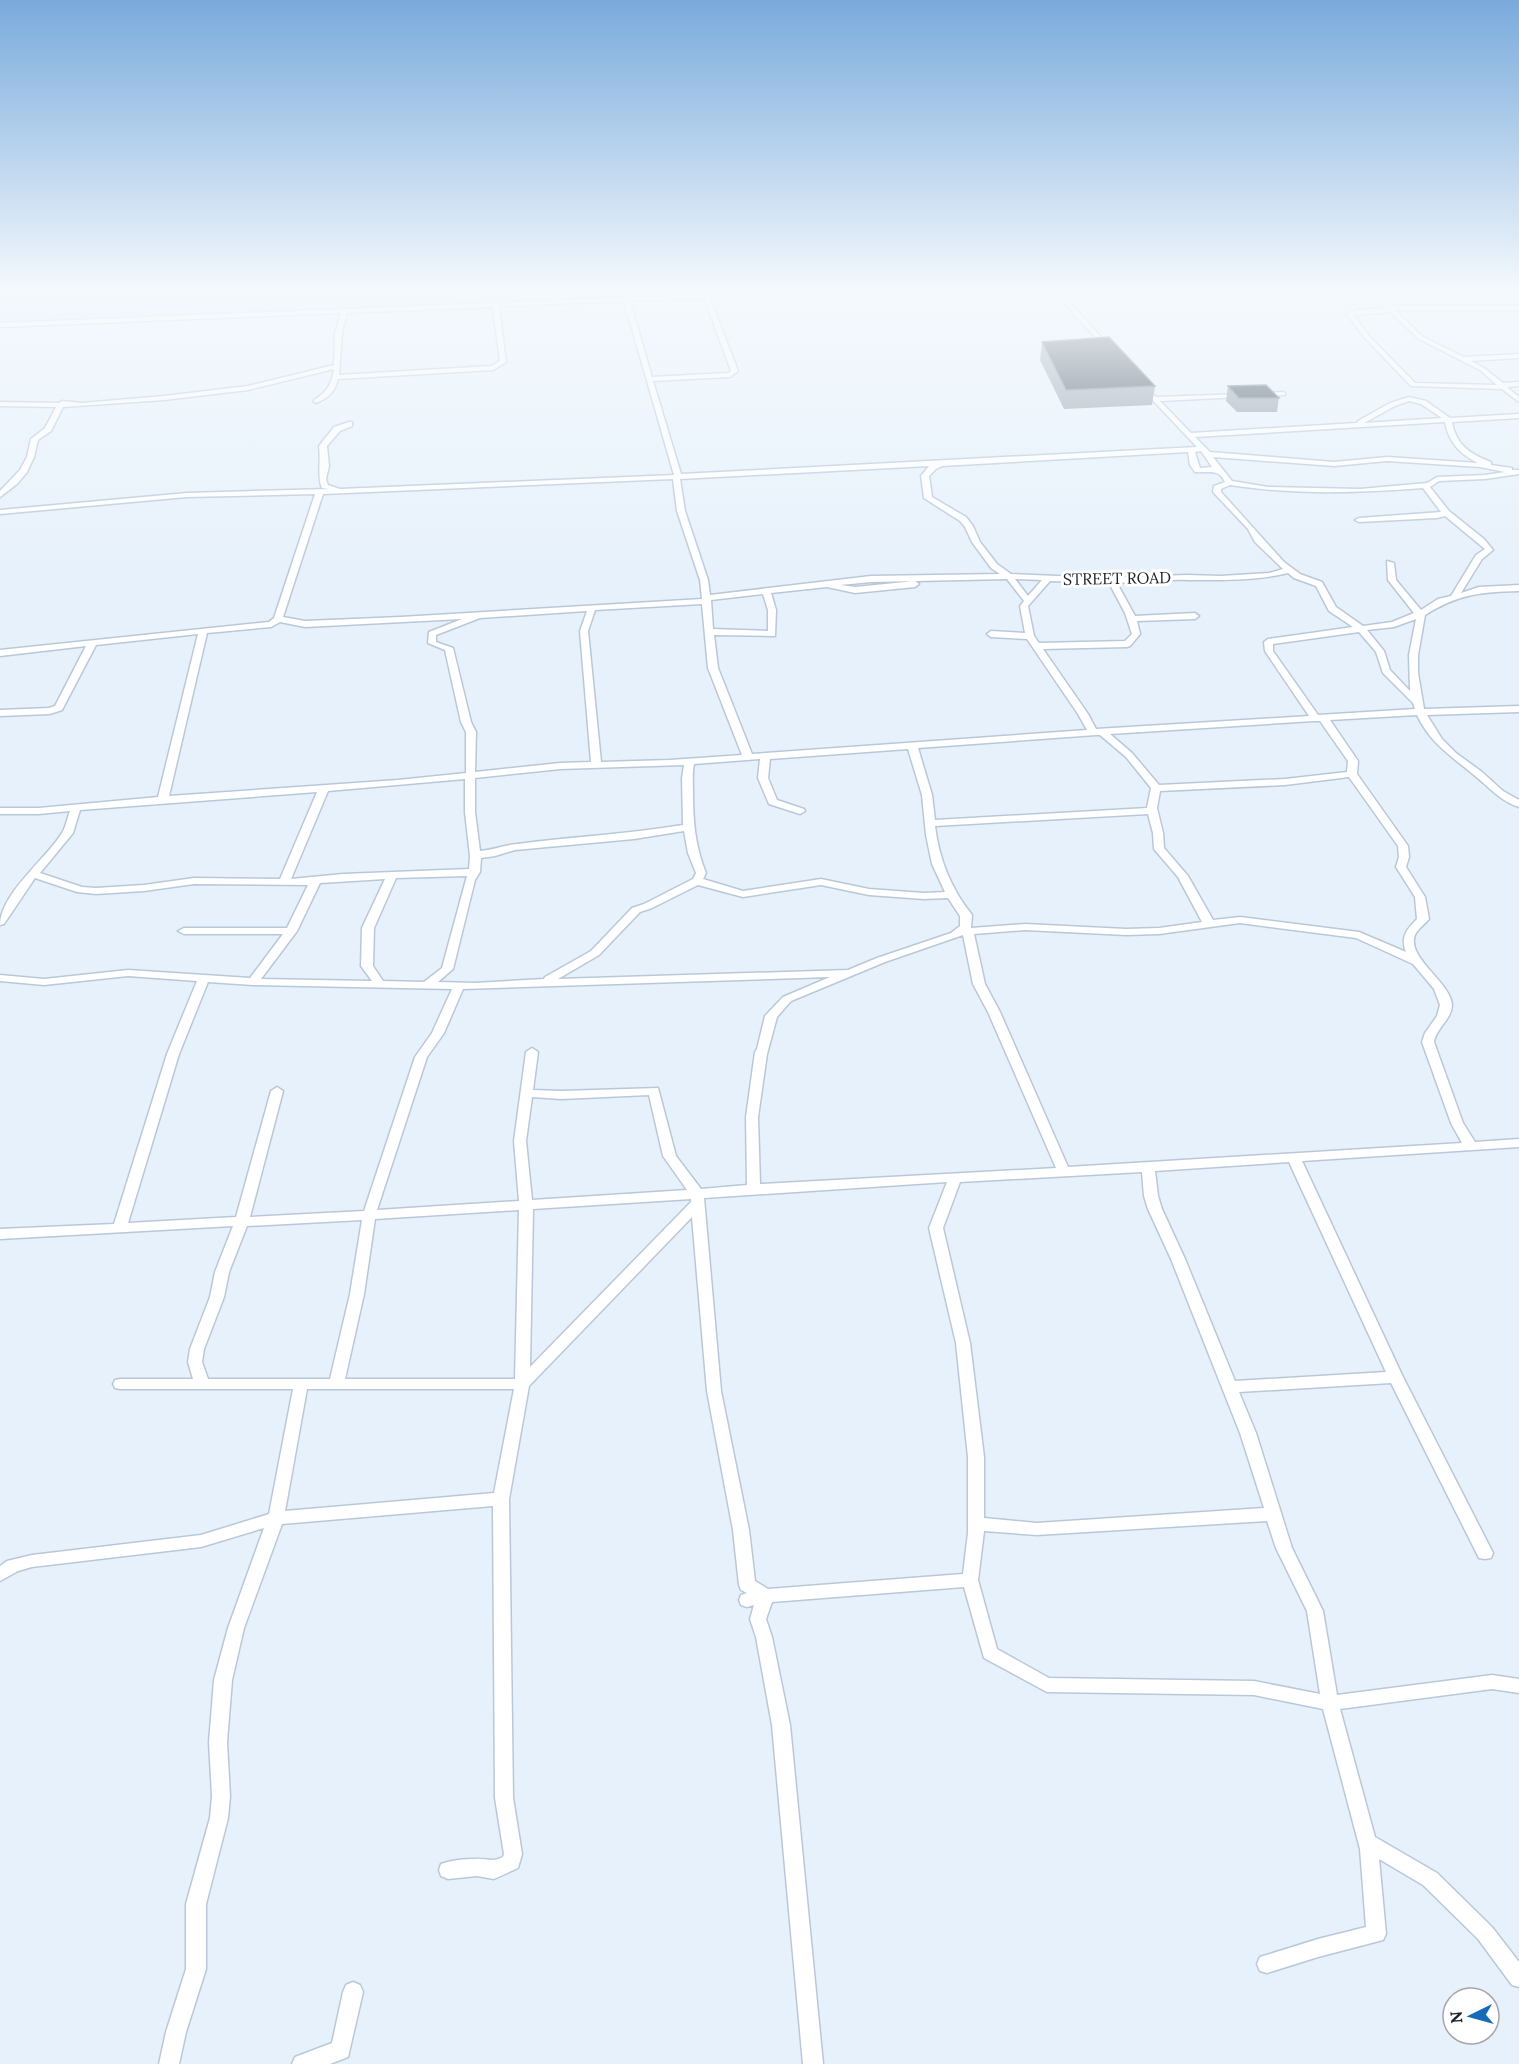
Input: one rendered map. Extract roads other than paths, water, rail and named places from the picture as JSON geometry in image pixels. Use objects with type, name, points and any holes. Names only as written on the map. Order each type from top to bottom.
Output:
[{"type":"street","points":[[0,404],[82,405],[251,387]]},
{"type":"street","points":[[316,401],[327,396],[332,387]]},
{"type":"street","points":[[652,387],[677,477],[681,511],[702,571],[711,632],[713,668],[747,757]]},
{"type":"street","points":[[1144,387],[1189,435],[1217,469],[1226,476],[1228,483]]},
{"type":"street","points":[[1503,387],[1519,400]]},
{"type":"street","points":[[1154,399],[1283,393]]},
{"type":"street","points":[[1347,424],[1366,420],[1400,399],[1412,398],[1435,408],[1448,420],[1450,434],[1455,444],[1480,461],[1499,468]]},
{"type":"street","points":[[0,495],[20,479],[32,456],[35,439],[48,429],[62,404]]},
{"type":"street","points":[[1189,435],[1347,424],[1519,416]]},
{"type":"street","points":[[338,490],[325,486],[322,479],[325,466],[323,446],[337,429],[349,424]]},
{"type":"street","points":[[0,512],[187,495],[320,492],[677,477],[1191,449],[1334,464],[1387,459],[1499,468],[1518,472]]},
{"type":"street","points":[[1191,449],[1194,465],[1198,470],[1217,469]]},
{"type":"street","points":[[946,463],[933,467],[925,476],[928,498],[963,519],[976,542],[994,566],[1009,576],[1027,600]]},
{"type":"street","points":[[1415,700],[1386,671],[1380,651],[1360,628],[1332,609],[1319,584],[1297,576],[1289,570],[1258,540],[1251,528],[1217,492],[1217,488],[1228,483],[1268,489],[1360,491],[1425,485],[1437,478],[1485,477],[1518,472]]},
{"type":"street","points":[[1425,485],[1446,513],[1456,519],[1463,529],[1481,540],[1489,550],[1479,557],[1454,597]]},
{"type":"street","points":[[278,620],[320,492]]},
{"type":"street","points":[[1359,519],[1437,516],[1446,513]]},
{"type":"street","points":[[1390,563],[1392,580],[1420,614],[1415,644],[1413,689],[1419,712],[1451,754],[1502,795],[1519,804]]},
{"type":"street","name":"STREET ROAD","points":[[766,591],[826,584],[907,585],[946,577],[1009,576],[1112,580],[1187,576],[1221,579],[1269,575],[1289,570]]},
{"type":"street","points":[[1048,578],[1024,606],[1030,636],[1098,733],[1129,755],[1156,788],[1153,811],[1159,849],[1184,876],[1209,924]]},
{"type":"street","points":[[1036,646],[1127,644],[1136,634],[1134,619],[1117,594],[1112,580]]},
{"type":"street","points":[[1471,1146],[1456,1123],[1428,1042],[1429,1035],[1443,1018],[1445,1000],[1441,991],[1416,961],[1408,940],[1410,934],[1423,919],[1422,903],[1401,867],[1404,857],[1402,846],[1352,774],[1353,761],[1269,651],[1268,642],[1394,624],[1454,597],[1479,590],[1519,588]]},
{"type":"street","points":[[0,653],[203,631],[262,627],[278,620],[305,624],[592,609],[707,600],[766,591],[772,610],[772,634],[711,632]]},
{"type":"street","points":[[592,609],[584,632],[596,765]]},
{"type":"street","points":[[428,984],[447,969],[470,880],[475,872],[470,811],[471,732],[466,722],[449,648],[432,643],[432,634],[479,615]]},
{"type":"street","points":[[1134,619],[1194,616]]},
{"type":"street","points":[[164,799],[203,631]]},
{"type":"street","points":[[991,634],[1030,636]]},
{"type":"street","points":[[0,713],[50,711],[59,708],[92,644]]},
{"type":"street","points":[[0,811],[39,811],[164,799],[472,776],[560,766],[690,761],[1419,712],[1519,708]]},
{"type":"street","points":[[912,745],[927,795],[937,864],[956,904],[966,915],[963,931],[979,984],[994,1012],[1063,1170]]},
{"type":"street","points":[[765,756],[763,778],[773,802],[800,811]]},
{"type":"street","points":[[542,982],[595,953],[636,910],[697,881],[701,873],[691,852],[687,827],[686,774],[690,761]]},
{"type":"street","points":[[1156,788],[1285,782],[1352,774]]},
{"type":"street","points":[[284,882],[324,788]]},
{"type":"street","points":[[0,922],[33,874],[68,833],[76,807]]},
{"type":"street","points":[[930,823],[1153,811]]},
{"type":"street","points":[[475,855],[495,853],[514,847],[634,836],[687,827]]},
{"type":"street","points":[[33,874],[72,888],[96,891],[144,888],[194,881],[284,882],[475,872]]},
{"type":"street","points":[[379,983],[368,966],[368,928],[392,875]]},
{"type":"street","points":[[253,982],[291,931],[316,880]]},
{"type":"street","points":[[697,881],[743,894],[821,882],[869,892],[924,896],[952,895]]},
{"type":"street","points":[[754,1188],[753,1093],[760,1052],[763,1051],[771,1016],[787,999],[849,973],[963,931],[1025,927],[1126,932],[1176,930],[1240,920],[1359,934],[1416,961]]},
{"type":"street","points":[[184,931],[291,931]]},
{"type":"street","points":[[0,978],[44,981],[128,973],[253,982],[459,986],[849,973]]},
{"type":"street","points":[[120,1227],[173,1054],[204,978]]},
{"type":"street","points":[[336,1384],[357,1294],[369,1215],[421,1057],[438,1033],[459,986]]},
{"type":"street","points":[[448,1870],[500,1869],[511,1862],[513,1854],[504,1798],[501,1499],[522,1384],[526,1204],[520,1141],[532,1052]]},
{"type":"street","points":[[204,1384],[198,1375],[195,1362],[197,1349],[217,1297],[222,1272],[242,1221],[277,1090]]},
{"type":"street","points":[[526,1093],[561,1095],[654,1090],[670,1156],[697,1199],[714,1391],[741,1530],[747,1585],[766,1596]]},
{"type":"street","points":[[0,1234],[369,1215],[526,1204],[697,1199],[754,1188],[1148,1167],[1519,1143]]},
{"type":"street","points":[[1294,1158],[1396,1377],[1485,1553]]},
{"type":"street","points":[[1148,1167],[1151,1196],[1155,1209],[1248,1433],[1284,1548],[1315,1611],[1330,1703],[1367,1842],[1376,1934],[1317,1948],[1267,1964]]},
{"type":"street","points":[[955,1178],[936,1228],[963,1342],[976,1456],[976,1524],[970,1580],[990,1653],[1047,1685],[1254,1688],[1330,1703],[1492,1682],[1519,1686]]},
{"type":"street","points":[[120,1384],[522,1384],[697,1199]]},
{"type":"street","points":[[1229,1387],[1396,1377]]},
{"type":"street","points":[[170,2064],[176,2032],[196,1969],[196,1904],[219,1818],[221,1796],[219,1742],[223,1680],[233,1638],[276,1518],[302,1384]]},
{"type":"street","points":[[0,1574],[13,1566],[32,1561],[201,1541],[276,1518],[501,1499]]},
{"type":"street","points":[[976,1524],[1038,1529],[1274,1514]]},
{"type":"street","points":[[747,1600],[766,1596],[970,1580]]},
{"type":"street","points":[[766,1596],[758,1618],[764,1637],[781,1725],[813,2064]]},
{"type":"street","points":[[1367,1842],[1430,1879],[1485,1933],[1519,1978]]},
{"type":"street","points":[[302,2064],[341,2050],[352,1992]]}]
